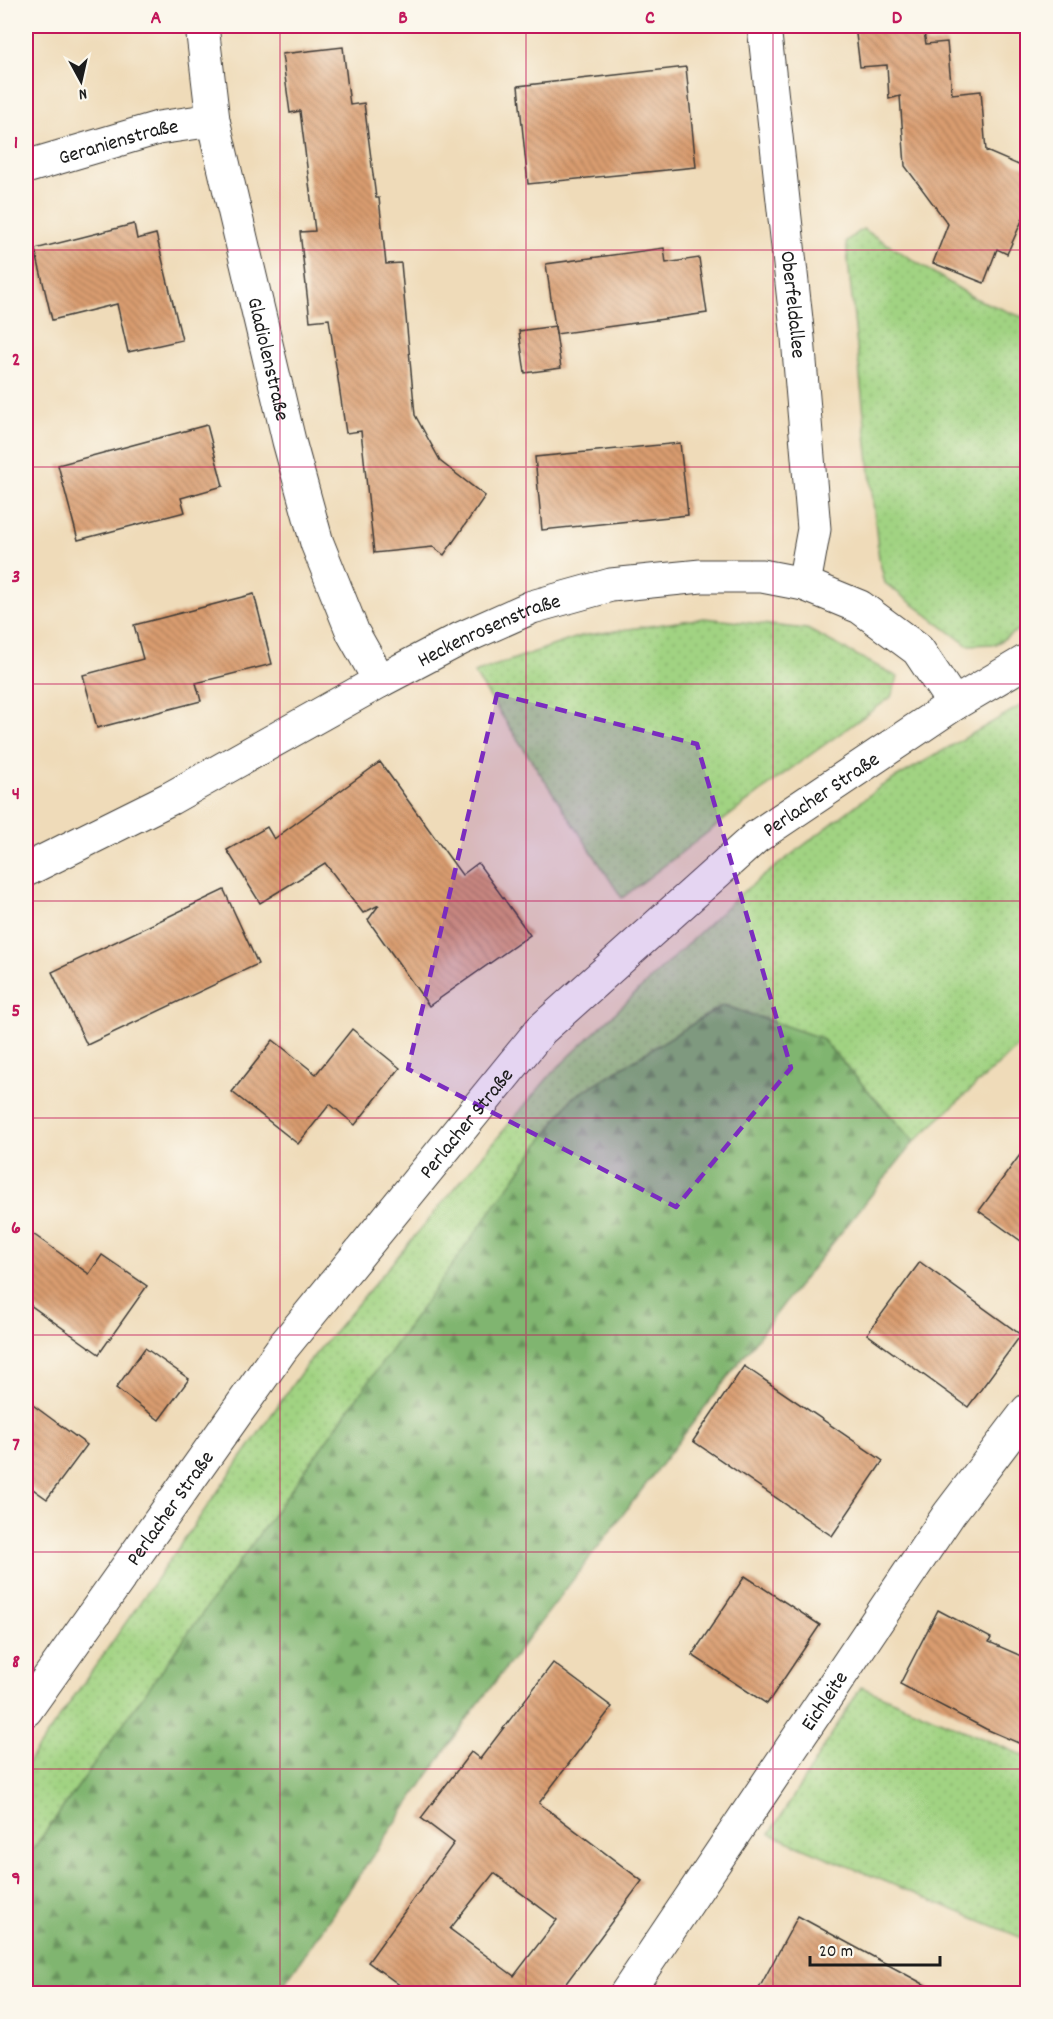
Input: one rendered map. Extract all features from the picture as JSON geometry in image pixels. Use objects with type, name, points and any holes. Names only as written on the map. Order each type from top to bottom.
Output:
[{"type":"street","name":"Gladiolenstraße","points":[[202,26],[213,120],[289,441],[317,543],[352,633],[380,681]]},
{"type":"street","name":"Oberfeldallee","points":[[764,26],[798,338],[814,529],[804,584]]},
{"type":"street","name":"Geranienstraße","points":[[26,167],[158,128],[213,120]]},
{"type":"street","name":"Heckenrosenstraße","points":[[26,870],[171,798],[460,639],[532,607],[611,585],[701,576],[762,576],[804,584],[860,607],[918,650],[954,704]]},
{"type":"street","name":"Perlacher Straße","points":[[26,1710],[283,1347],[541,1030],[756,837],[954,704],[1028,660]]},
{"type":"street","name":"Eichleite","points":[[626,1994],[949,1514],[1028,1410]]},
{"type":"highlighted area","points":[[497,694],[697,744],[791,1068],[676,1207],[408,1069]]},
{"type":"green space","points":[[863,229],[974,298],[1027,319],[1027,624],[996,644],[967,645],[885,583],[879,559],[846,241]]},
{"type":"green space","points":[[704,618],[807,629],[898,677],[891,697],[785,773],[622,898],[474,673],[581,636]]},
{"type":"green space","points":[[1027,702],[1027,1038],[914,1142],[821,1038],[75,1791],[26,1859],[26,1765],[307,1364],[552,1073],[740,894],[880,787]]},
{"type":"green space","points":[[723,1005],[821,1038],[914,1142],[786,1301],[472,1712],[278,1993],[26,1993],[26,1859],[572,1098]]},
{"type":"green space","points":[[861,1687],[1027,1757],[1027,1940],[770,1834]]},
{"type":"building","points":[[855,26],[923,26],[926,44],[947,42],[952,94],[981,91],[986,151],[1028,169],[1028,207],[1007,254],[997,249],[984,283],[933,263],[948,224],[905,166],[900,96],[889,99],[887,65],[860,67]]},
{"type":"building","points":[[343,47],[350,105],[364,103],[376,198],[379,198],[386,264],[401,263],[415,415],[441,462],[485,496],[444,555],[433,547],[374,553],[361,431],[346,433],[329,319],[310,321],[300,232],[315,231],[300,111],[290,113],[282,54]]},
{"type":"building","points":[[686,67],[696,167],[528,184],[518,86]]},
{"type":"building","points":[[134,224],[137,239],[156,234],[182,340],[128,352],[117,304],[52,320],[35,249]]},
{"type":"building","points":[[664,248],[666,263],[699,258],[707,313],[556,334],[546,264]]},
{"type":"building","points":[[555,326],[561,368],[525,373],[519,331]]},
{"type":"building","points":[[207,425],[223,486],[181,498],[185,512],[78,540],[58,465]]},
{"type":"building","points":[[680,443],[688,515],[542,530],[535,457]]},
{"type":"building","points":[[254,594],[272,664],[196,683],[201,701],[97,728],[83,675],[143,659],[134,625]]},
{"type":"building","points":[[380,762],[462,875],[478,863],[530,935],[429,1006],[368,920],[379,905],[363,913],[325,863],[260,903],[227,850],[267,827],[274,839]]},
{"type":"building","points":[[224,890],[258,964],[87,1045],[52,972]]},
{"type":"building","points":[[352,1029],[400,1068],[355,1125],[330,1104],[298,1144],[232,1092],[273,1040],[316,1074]]},
{"type":"building","points":[[1028,1144],[1028,1246],[979,1211]]},
{"type":"building","points":[[26,1229],[89,1274],[102,1255],[147,1286],[99,1354],[26,1302]]},
{"type":"building","points":[[920,1262],[1021,1335],[968,1407],[867,1334]]},
{"type":"building","points":[[145,1348],[189,1379],[159,1420],[116,1388]]},
{"type":"building","points":[[744,1366],[883,1461],[832,1536],[693,1441]]},
{"type":"building","points":[[26,1400],[87,1445],[47,1499],[26,1484]]},
{"type":"building","points":[[745,1576],[820,1625],[767,1704],[692,1655]]},
{"type":"building","points":[[938,1610],[991,1638],[989,1642],[1028,1659],[1028,1747],[986,1729],[900,1684]]},
{"type":"building","points":[[553,1663],[612,1707],[539,1803],[642,1881],[558,1994],[412,1994],[368,1962],[454,1843],[421,1818],[471,1752],[480,1759]],"holes":[[[494,1873],[557,1920],[514,1976],[450,1929]]]},
{"type":"building","points":[[798,1916],[942,1994],[756,1994]]}]
